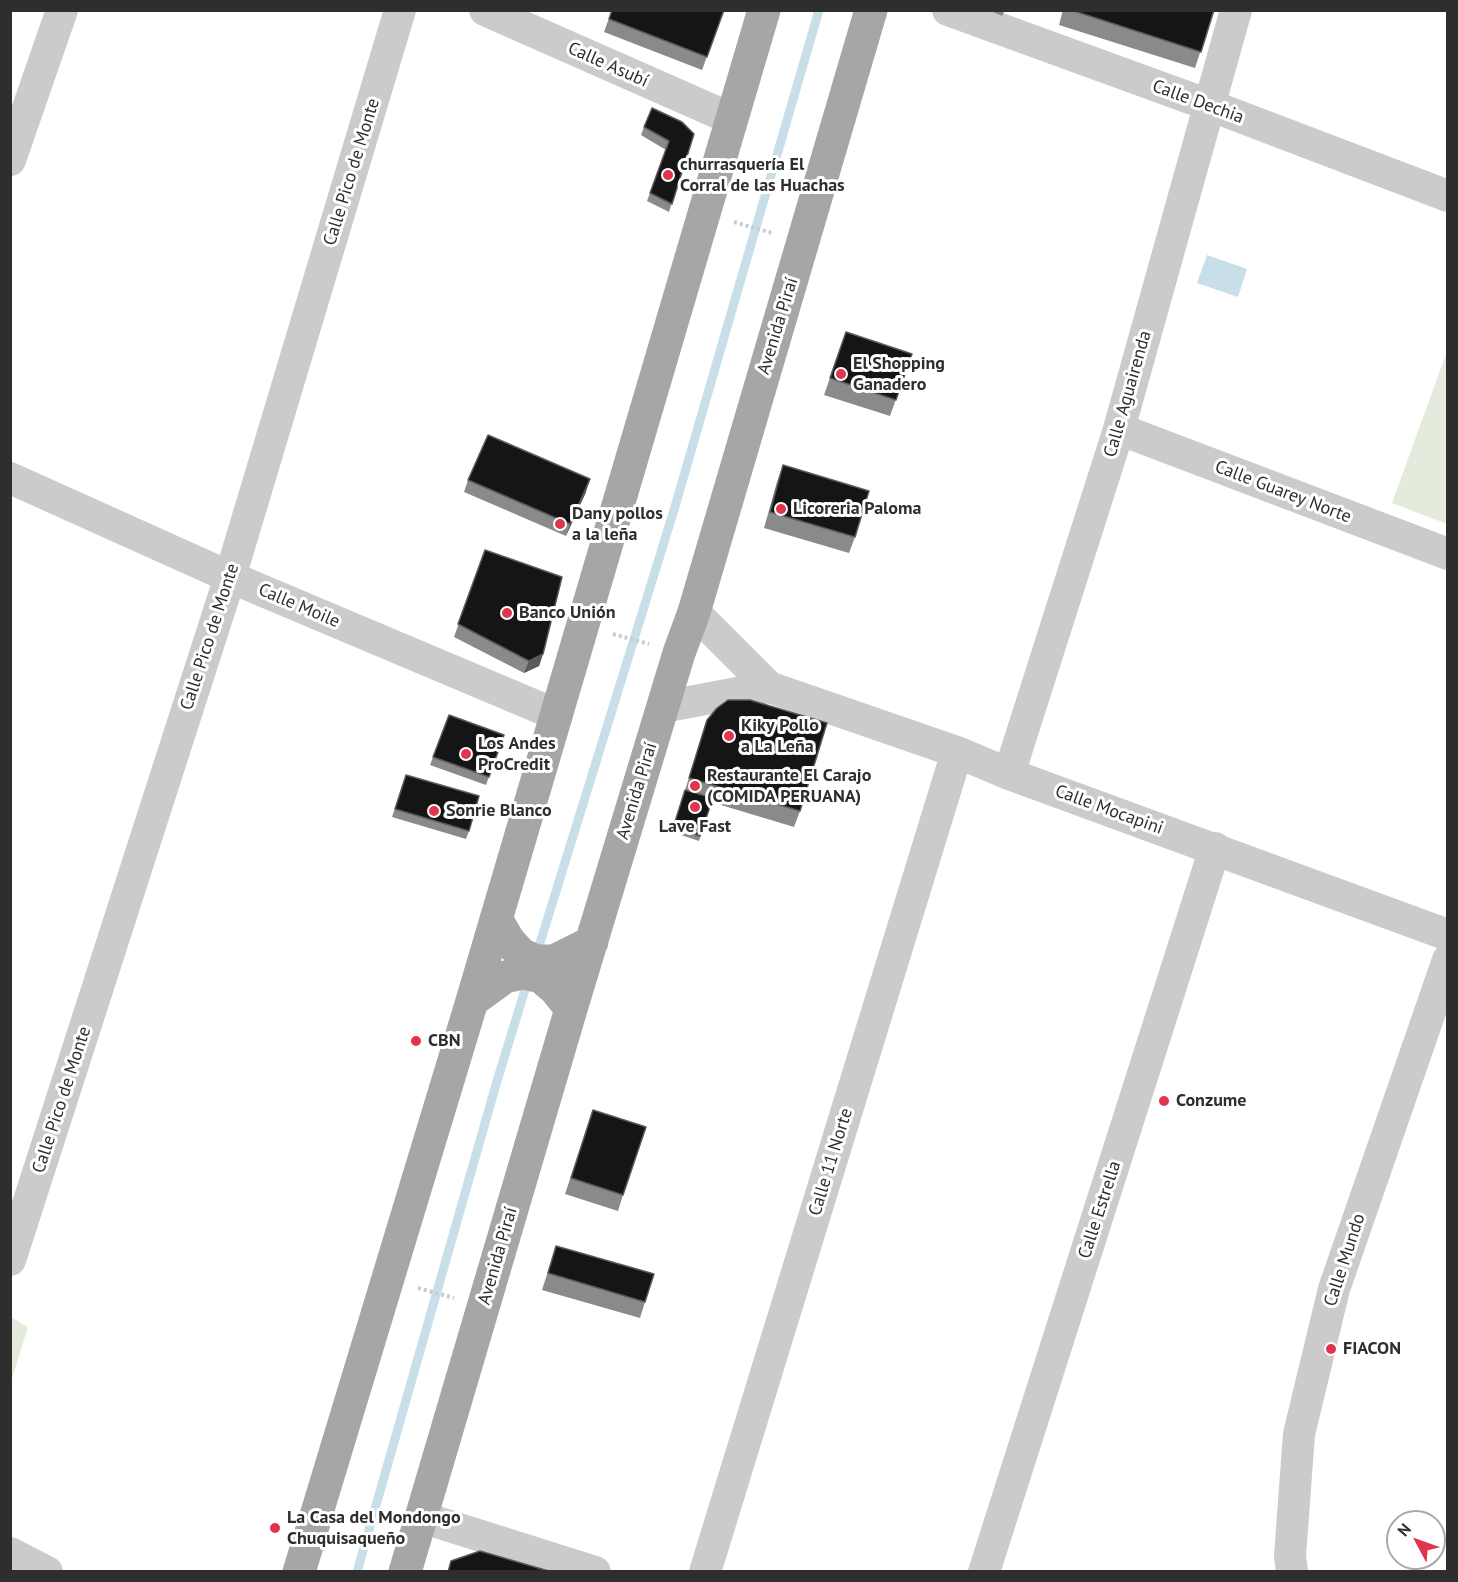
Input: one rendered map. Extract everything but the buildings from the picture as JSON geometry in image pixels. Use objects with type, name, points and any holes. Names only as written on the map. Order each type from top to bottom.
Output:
[{"type":"main road","points":[[299,1572],[502,930],[557,715],[764,10]]},
{"type":"main road","name":"Avenida Piraí","points":[[405,1572],[563,999],[663,707],[693,612],[871,10]]},
{"type":"main road","points":[[502,930],[520,954],[536,961],[554,961],[581,948]]},
{"type":"main road","points":[[481,994],[505,977],[523,973],[541,977],[563,999]]},
{"type":"street","points":[[10,160],[62,10]]},
{"type":"street","name":"Calle Pico de Monte","points":[[10,1260],[230,577],[400,10]]},
{"type":"street","name":"Calle Asubí","points":[[485,10],[732,118]]},
{"type":"street","name":"Calle Dechia","points":[[948,10],[1209,105],[1448,196]]},
{"type":"street","name":"Calle Aguairenda","points":[[1009,774],[1119,429],[1236,10]]},
{"type":"street","name":"Calle Guarey Norte","points":[[1119,429],[1448,554]]},
{"type":"street","name":"Calle Moile","points":[[10,478],[230,577],[557,715]]},
{"type":"street","name":"Calle Mocapini","points":[[693,612],[769,687],[957,752],[1009,774],[1448,935]]},
{"type":"street","name":"Calle Mocapini","points":[[663,707],[769,687]]},
{"type":"street","name":"Calle 11 Norte","points":[[705,1572],[957,752]]},
{"type":"street","name":"Calle Estrella","points":[[984,1572],[1215,848]]},
{"type":"street","name":"Calle Mundo","points":[[1292,1572],[1290,1556],[1299,1434],[1334,1288],[1448,960]]},
{"type":"street","points":[[422,1517],[595,1572]]},
{"type":"street","points":[[10,1553],[47,1572]]},
{"type":"path","points":[[730,220],[781,236]]},
{"type":"path","points":[[623,637],[650,644]]},
{"type":"path","points":[[424,1290],[453,1297]]},
{"type":"green space","points":[[1447,351],[1447,524],[1392,503]]},
{"type":"green space","points":[[11,1317],[28,1327],[11,1382]]},
{"type":"water","points":[[1207,255],[1247,269],[1238,297],[1197,283]]},
{"type":"waterway","points":[[536,956],[674,510],[819,10]]},
{"type":"waterway","points":[[357,1572],[528,980]]},
{"type":"place","name":"churrasquería El Corral de las Huachas","points":[[668,175]]},
{"type":"place","name":"El Shopping Ganadero","points":[[841,374]]},
{"type":"place","name":"Licoreria Paloma","points":[[781,509]]},
{"type":"place","name":"Dany pollos a la leña","points":[[560,524]]},
{"type":"place","name":"Banco Unión","points":[[507,613]]},
{"type":"place","name":"Kiky Pollo a La Leña","points":[[729,736]]},
{"type":"place","name":"Los Andes ProCredit","points":[[466,754]]},
{"type":"place","name":"Restaurante El Carajo (COMIDA PERUANA)","points":[[695,786]]},
{"type":"place","name":"Lave Fast","points":[[695,807]]},
{"type":"place","name":"Sonrie Blanco","points":[[434,811]]},
{"type":"place","name":"CBN","points":[[416,1041]]},
{"type":"place","name":"Conzume","points":[[1164,1101]]},
{"type":"place","name":"FIACON","points":[[1331,1349]]},
{"type":"place","name":"La Casa del Mondongo Chuquisaqueño","points":[[275,1528]]}]
